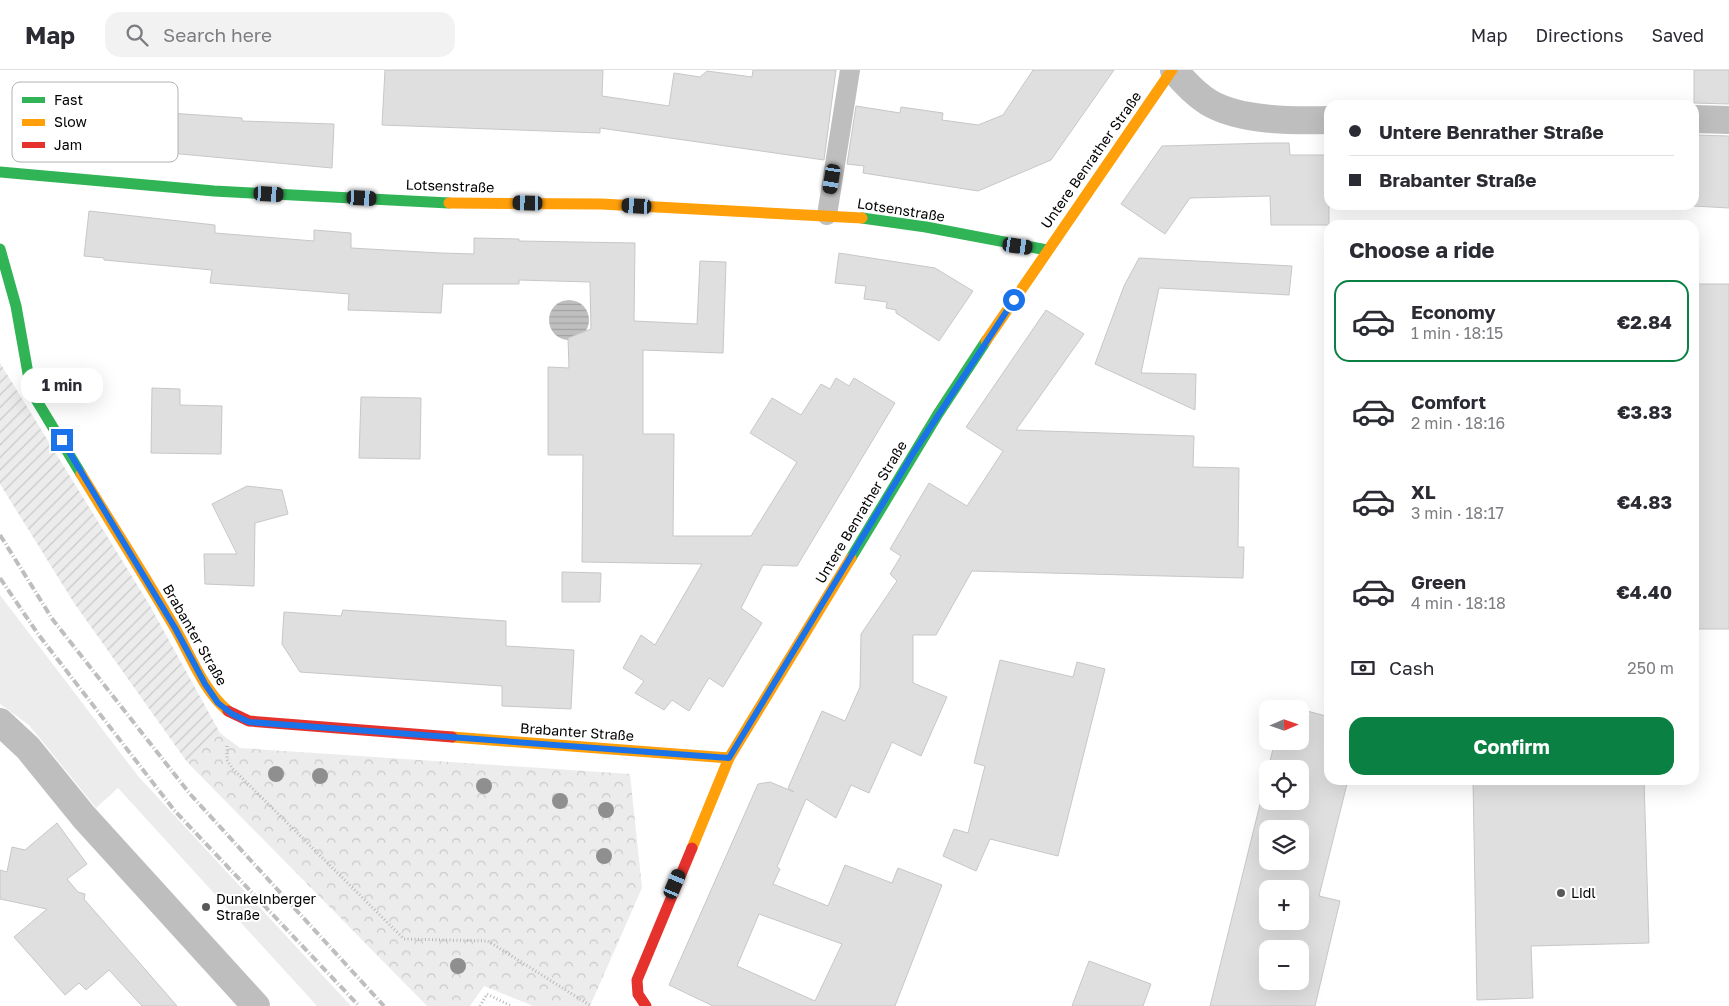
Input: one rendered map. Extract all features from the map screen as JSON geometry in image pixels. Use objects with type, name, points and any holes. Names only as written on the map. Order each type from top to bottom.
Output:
[{"type":"street","points":[[1173,70],[1187,86],[1208,102],[1228,111],[1262,117],[1324,120]]},
{"type":"street","name":"Untere Benrather Straße","points":[[643,1003],[636,989],[637,980],[729,758],[914,452],[1046,250],[1173,70]]},
{"type":"street","points":[[1699,119],[1729,120]]},
{"type":"street","name":"Lotsenstraße","points":[[0,172],[243,192],[454,202],[601,204],[827,216],[926,227],[1046,250]]},
{"type":"street","name":"Brabanter Straße","points":[[0,249],[16,306],[29,379],[37,401],[175,628],[205,684],[218,703],[232,714],[249,722],[729,758]]},
{"type":"street","points":[[0,722],[28,748],[84,817],[256,1006]]},
{"type":"lane","points":[[827,216],[850,70]]},
{"type":"path","points":[[232,714],[226,760],[232,768],[404,939],[488,941],[591,1006]]},
{"type":"path","points":[[480,1006],[487,994],[512,1006]]},
{"type":"green space","points":[[0,363],[149,604],[220,733],[187,762],[74,603],[0,484]]},
{"type":"green space","points":[[0,595],[138,776],[351,1006],[317,1006],[118,788],[96,808],[29,725],[0,704]]},
{"type":"green space","points":[[220,733],[240,748],[630,774],[642,888],[590,1006],[533,1006],[484,986],[470,1006],[427,1006],[187,762]]},
{"type":"shaded area","points":[[569,300],[583,306],[589,320],[583,334],[569,340],[555,334],[549,320],[555,306]]},
{"type":"building","points":[[385,70],[603,70],[602,96],[669,106],[674,73],[700,77],[707,71],[752,77],[753,70],[836,70],[824,160],[600,128],[600,133],[382,125]]},
{"type":"building","points":[[1033,70],[1114,70],[1051,160],[978,191],[863,173],[864,166],[847,164],[856,106],[900,113],[901,107],[943,113],[942,120],[978,125],[1003,115]]},
{"type":"building","points":[[1694,70],[1729,70],[1729,104],[1699,103],[1699,100],[1694,100]]},
{"type":"building","points":[[178,114],[242,118],[242,121],[334,124],[332,168],[178,154]]},
{"type":"building","points":[[1699,135],[1729,136],[1729,208],[1699,206]]},
{"type":"building","points":[[1289,143],[1290,155],[1324,155],[1324,210],[1329,210],[1329,220],[1324,220],[1324,225],[1271,225],[1270,196],[1190,198],[1165,234],[1121,204],[1162,146]]},
{"type":"building","points":[[89,211],[215,225],[215,233],[314,241],[314,230],[351,233],[351,248],[474,254],[474,238],[519,239],[519,241],[635,243],[634,321],[697,324],[700,261],[726,262],[723,353],[643,350],[643,434],[674,434],[673,536],[751,536],[797,462],[750,433],[772,398],[801,415],[821,384],[830,389],[836,378],[849,386],[854,378],[895,403],[797,566],[763,565],[741,608],[762,623],[723,687],[709,678],[689,711],[672,700],[664,710],[635,693],[644,681],[623,668],[641,635],[655,645],[702,564],[582,562],[583,455],[548,455],[548,367],[569,368],[568,338],[591,329],[590,282],[519,280],[519,284],[443,284],[441,313],[348,310],[349,294],[210,283],[212,270],[104,260],[104,258],[84,256]]},
{"type":"building","points":[[839,253],[935,268],[973,291],[939,341],[896,313],[896,310],[886,308],[887,302],[864,299],[866,286],[835,283]]},
{"type":"building","points":[[1139,258],[1292,266],[1289,295],[1159,288],[1141,373],[1196,374],[1195,410],[1095,364],[1124,286]]},
{"type":"building","points":[[1699,284],[1729,284],[1729,629],[1699,629]]},
{"type":"building","points":[[1046,310],[1084,334],[1016,430],[1194,436],[1193,467],[1239,468],[1238,547],[1244,547],[1243,578],[972,571],[936,635],[913,635],[913,683],[947,697],[921,756],[892,742],[869,793],[851,785],[836,818],[806,799],[777,867],[780,869],[773,884],[828,906],[845,865],[892,883],[898,868],[942,885],[895,1006],[713,1006],[669,985],[758,784],[770,782],[794,792],[788,788],[822,711],[845,721],[860,687],[861,634],[897,581],[890,574],[901,556],[890,549],[929,483],[967,506],[1003,451],[966,427]],"holes":[[[759,914],[842,944],[815,1001],[737,966]]]},
{"type":"building","points":[[152,388],[180,389],[180,405],[222,406],[221,454],[151,453]]},
{"type":"building","points":[[361,397],[421,398],[420,459],[359,458]]},
{"type":"building","points":[[247,486],[282,490],[288,514],[255,523],[254,586],[205,584],[204,554],[237,554],[212,504]]},
{"type":"building","points":[[562,572],[601,573],[600,602],[562,602]]},
{"type":"building","points":[[343,610],[506,621],[506,646],[574,650],[571,709],[502,706],[502,686],[300,672],[282,644],[284,612],[341,616]]},
{"type":"building","points":[[1000,660],[1073,677],[1077,662],[1105,669],[1058,856],[990,839],[976,871],[943,856],[954,829],[968,833],[985,766],[974,763]]},
{"type":"building","points":[[1309,711],[1324,716],[1324,785],[1347,785],[1319,896],[1340,901],[1315,1006],[1210,1006],[1259,808],[1259,810],[1309,810],[1309,760],[1270,760],[1273,750],[1309,750]]},
{"type":"building","name":"Lidl","points":[[1473,785],[1644,785],[1649,943],[1531,946],[1533,998],[1477,1000]]},
{"type":"building","points":[[57,823],[87,864],[67,879],[78,892],[85,894],[84,899],[177,1006],[142,1006],[109,970],[86,990],[79,983],[65,995],[14,937],[47,909],[0,899],[0,870],[7,872],[12,847],[25,850]]},
{"type":"building","points":[[1089,961],[1151,984],[1143,1006],[1072,1006]]},
{"type":"railway","points":[[0,535],[53,620],[190,794],[384,1006]]},
{"type":"railway","points":[[0,578],[38,634],[174,810],[359,1006]]},
{"type":"traffic: fast","points":[[0,172],[214,191],[449,203]]},
{"type":"traffic: fast","points":[[862,218],[926,227],[1047,250]]},
{"type":"traffic: fast","points":[[0,249],[16,306],[29,379],[37,401],[81,474]]},
{"type":"traffic: fast","points":[[851,558],[938,414],[986,341]]},
{"type":"traffic: slow","points":[[986,341],[1172,70]]},
{"type":"traffic: slow","points":[[449,203],[601,204],[862,218]]},
{"type":"traffic: slow","points":[[81,474],[164,609],[204,683],[219,703],[228,711]]},
{"type":"traffic: slow","points":[[692,848],[729,758],[851,558]]},
{"type":"traffic: slow","points":[[452,737],[729,758]]},
{"type":"traffic: jam","points":[[228,711],[249,721],[452,737]]},
{"type":"traffic: jam","points":[[646,1006],[638,994],[637,980],[692,848]]},
{"type":"place","name":"Lidl","points":[[1561,893]]},
{"type":"place","name":"Dunkelnberger Straße","points":[[206,907]]},
{"type":"route","points":[[62,440],[175,628],[205,684],[218,703],[232,714],[249,722],[729,758],[914,452],[1014,300]]}]
